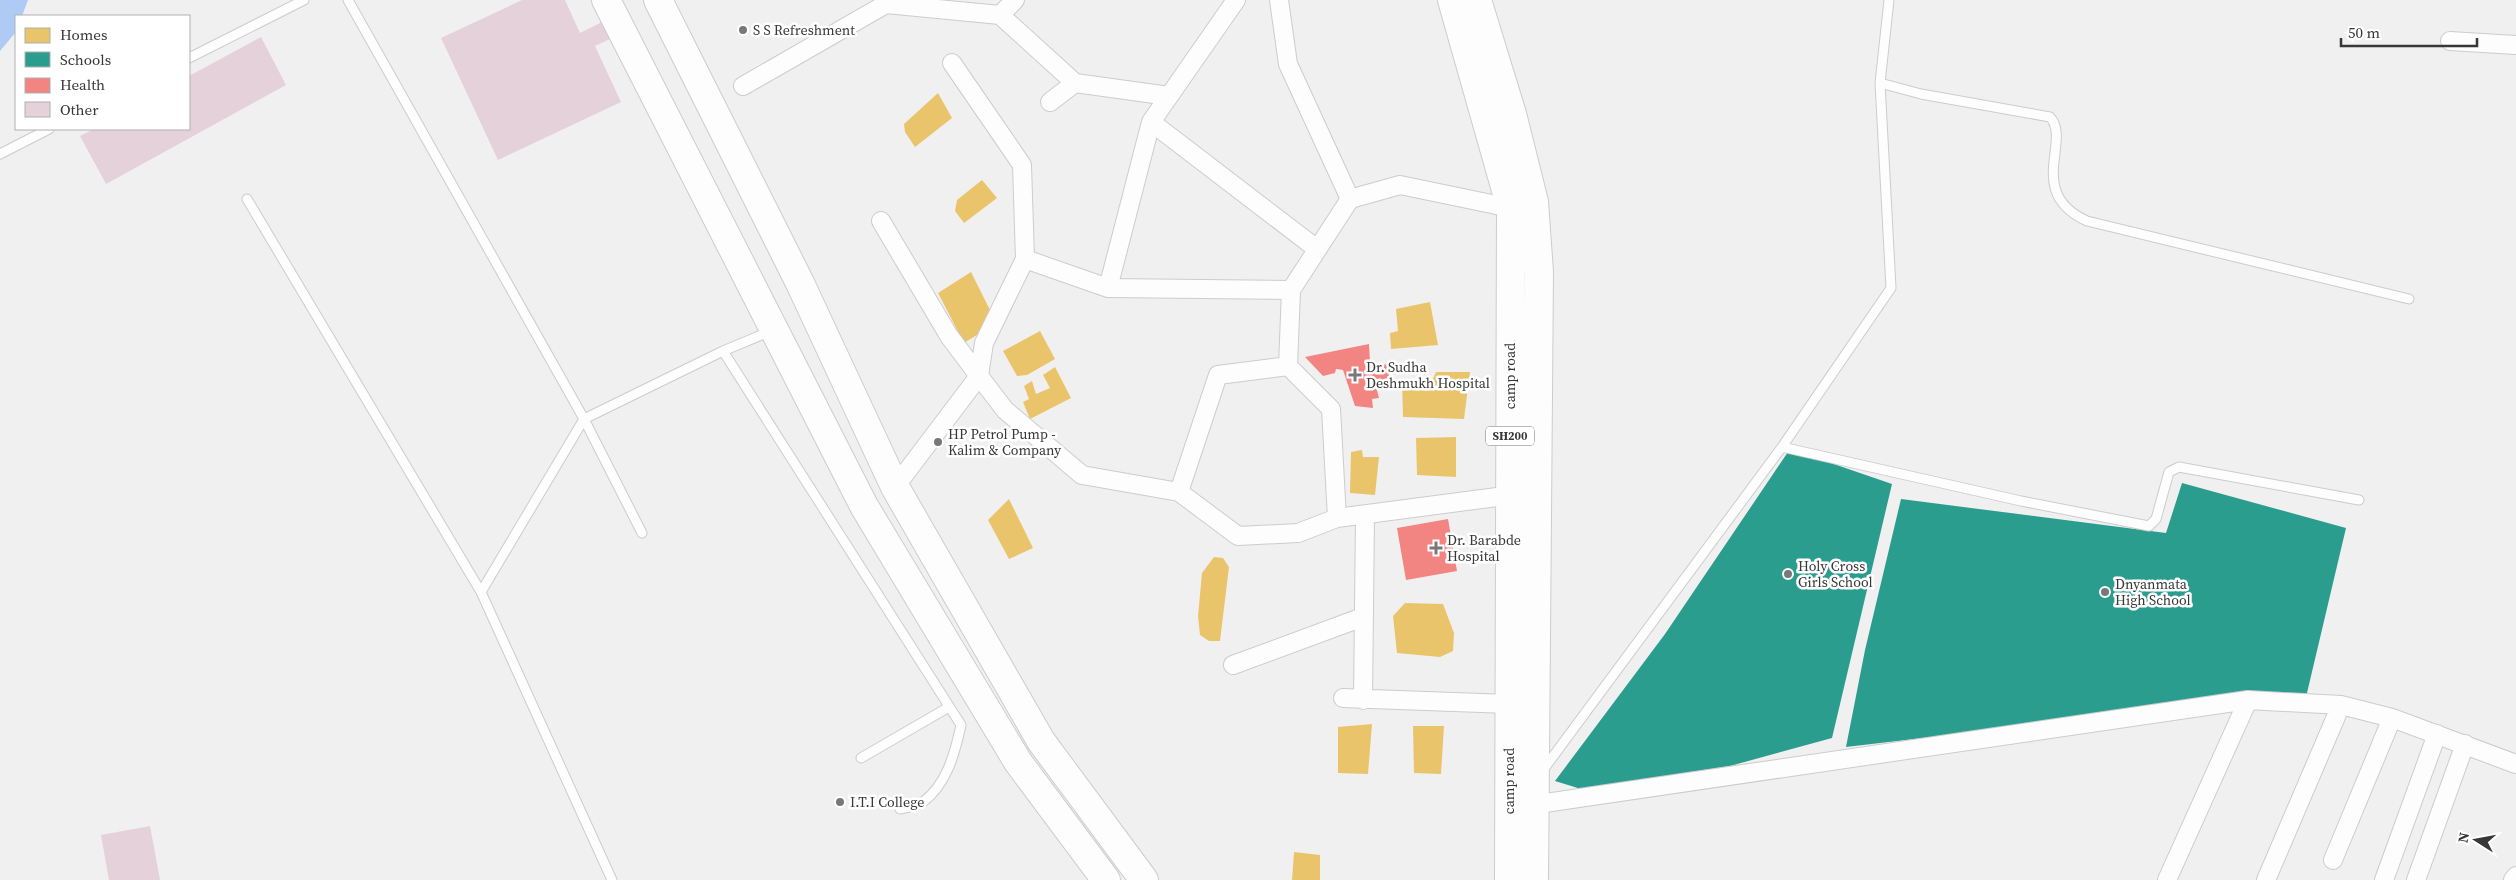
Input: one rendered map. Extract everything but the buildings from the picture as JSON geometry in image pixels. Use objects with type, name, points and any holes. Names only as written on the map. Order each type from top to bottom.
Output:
[{"type":"main road","points":[[606,0],[864,506],[1018,762],[1106,880]]},
{"type":"main road","points":[[658,0],[800,283],[895,487],[1042,741],[1144,880]]},
{"type":"main road","name":"camp road","points":[[1452,0],[1511,208],[1508,704],[1534,880]]},
{"type":"main road","name":"camp road","points":[[1477,0],[1512,114],[1534,202],[1540,272],[1537,494],[1522,793],[1508,880]]},
{"type":"main road","points":[[819,419],[854,402]]},
{"type":"main road","points":[[864,506],[895,487]]},
{"type":"street","points":[[1000,15],[1015,0]]},
{"type":"street","points":[[1108,288],[1152,122],[1236,0]]},
{"type":"street","points":[[1279,0],[1288,64],[1350,199]]},
{"type":"street","points":[[743,86],[886,4],[1000,15],[1075,83],[1169,96]]},
{"type":"street","points":[[2450,41],[2516,45]]},
{"type":"street","points":[[895,487],[979,376],[984,343],[1025,259],[1022,164],[952,63]]},
{"type":"street","points":[[1050,102],[1075,83]]},
{"type":"street","points":[[1152,122],[1317,249]]},
{"type":"street","points":[[1337,518],[1331,409],[1288,366],[1291,290],[1350,199],[1400,185],[1511,208]]},
{"type":"street","points":[[881,221],[949,336],[1006,410],[1082,474],[1179,492],[1238,536],[1298,533],[1337,518],[1509,494],[1537,494]]},
{"type":"street","points":[[1025,259],[1108,288],[1291,290]]},
{"type":"street","points":[[1179,492],[1218,375],[1288,366]]},
{"type":"street","points":[[1363,700],[1362,617],[1365,515]]},
{"type":"street","points":[[1233,666],[1362,617]]},
{"type":"street","points":[[1343,698],[1508,704]]},
{"type":"street","points":[[1522,793],[2248,700],[2341,705],[2392,718],[2516,764]]},
{"type":"street","points":[[2167,880],[2248,700]]},
{"type":"street","points":[[2266,880],[2341,705]]},
{"type":"street","points":[[2333,860],[2392,718]]},
{"type":"street","points":[[2384,880],[2437,734]]},
{"type":"street","points":[[2416,880],[2465,744]]},
{"type":"street","points":[[2513,880],[2516,876]]},
{"type":"lane","points":[[190,57],[304,0]]},
{"type":"lane","points":[[348,0],[584,419],[642,533]]},
{"type":"lane","points":[[1522,793],[1782,448],[1891,288],[1880,83],[1889,0]]},
{"type":"lane","points":[[1880,83],[1921,94],[2050,117],[2055,126],[2052,180],[2061,201],[2072,214],[2088,221],[2409,299]]},
{"type":"lane","points":[[0,154],[47,130]]},
{"type":"lane","points":[[247,199],[481,592],[612,880]]},
{"type":"lane","points":[[481,592],[584,419],[723,350],[774,330]]},
{"type":"lane","points":[[723,350],[961,725],[954,759],[939,785],[922,803],[900,809]]},
{"type":"lane","points":[[1782,448],[2021,501],[2149,526],[2156,519],[2169,472],[2179,467],[2359,500]]},
{"type":"lane","points":[[861,758],[949,707]]},
{"type":"water","points":[[0,0],[28,0],[22,15],[15,15],[15,33],[0,51]]},
{"type":"place","name":"S S Refreshment","points":[[743,30]]},
{"type":"place","name":"Dr. Sudha Deshmukh Hospital","points":[[1355,375]]},
{"type":"place","name":"HP Petrol Pump - Kalim & Company","points":[[938,442]]},
{"type":"place","name":"Dr. Barabde Hospital","points":[[1436,548]]},
{"type":"place","name":"Holy Cross Girls School","points":[[1788,574]]},
{"type":"place","name":"Dnyanmata High School","points":[[2105,592]]},
{"type":"place","name":"I.T.I College","points":[[840,802]]}]
